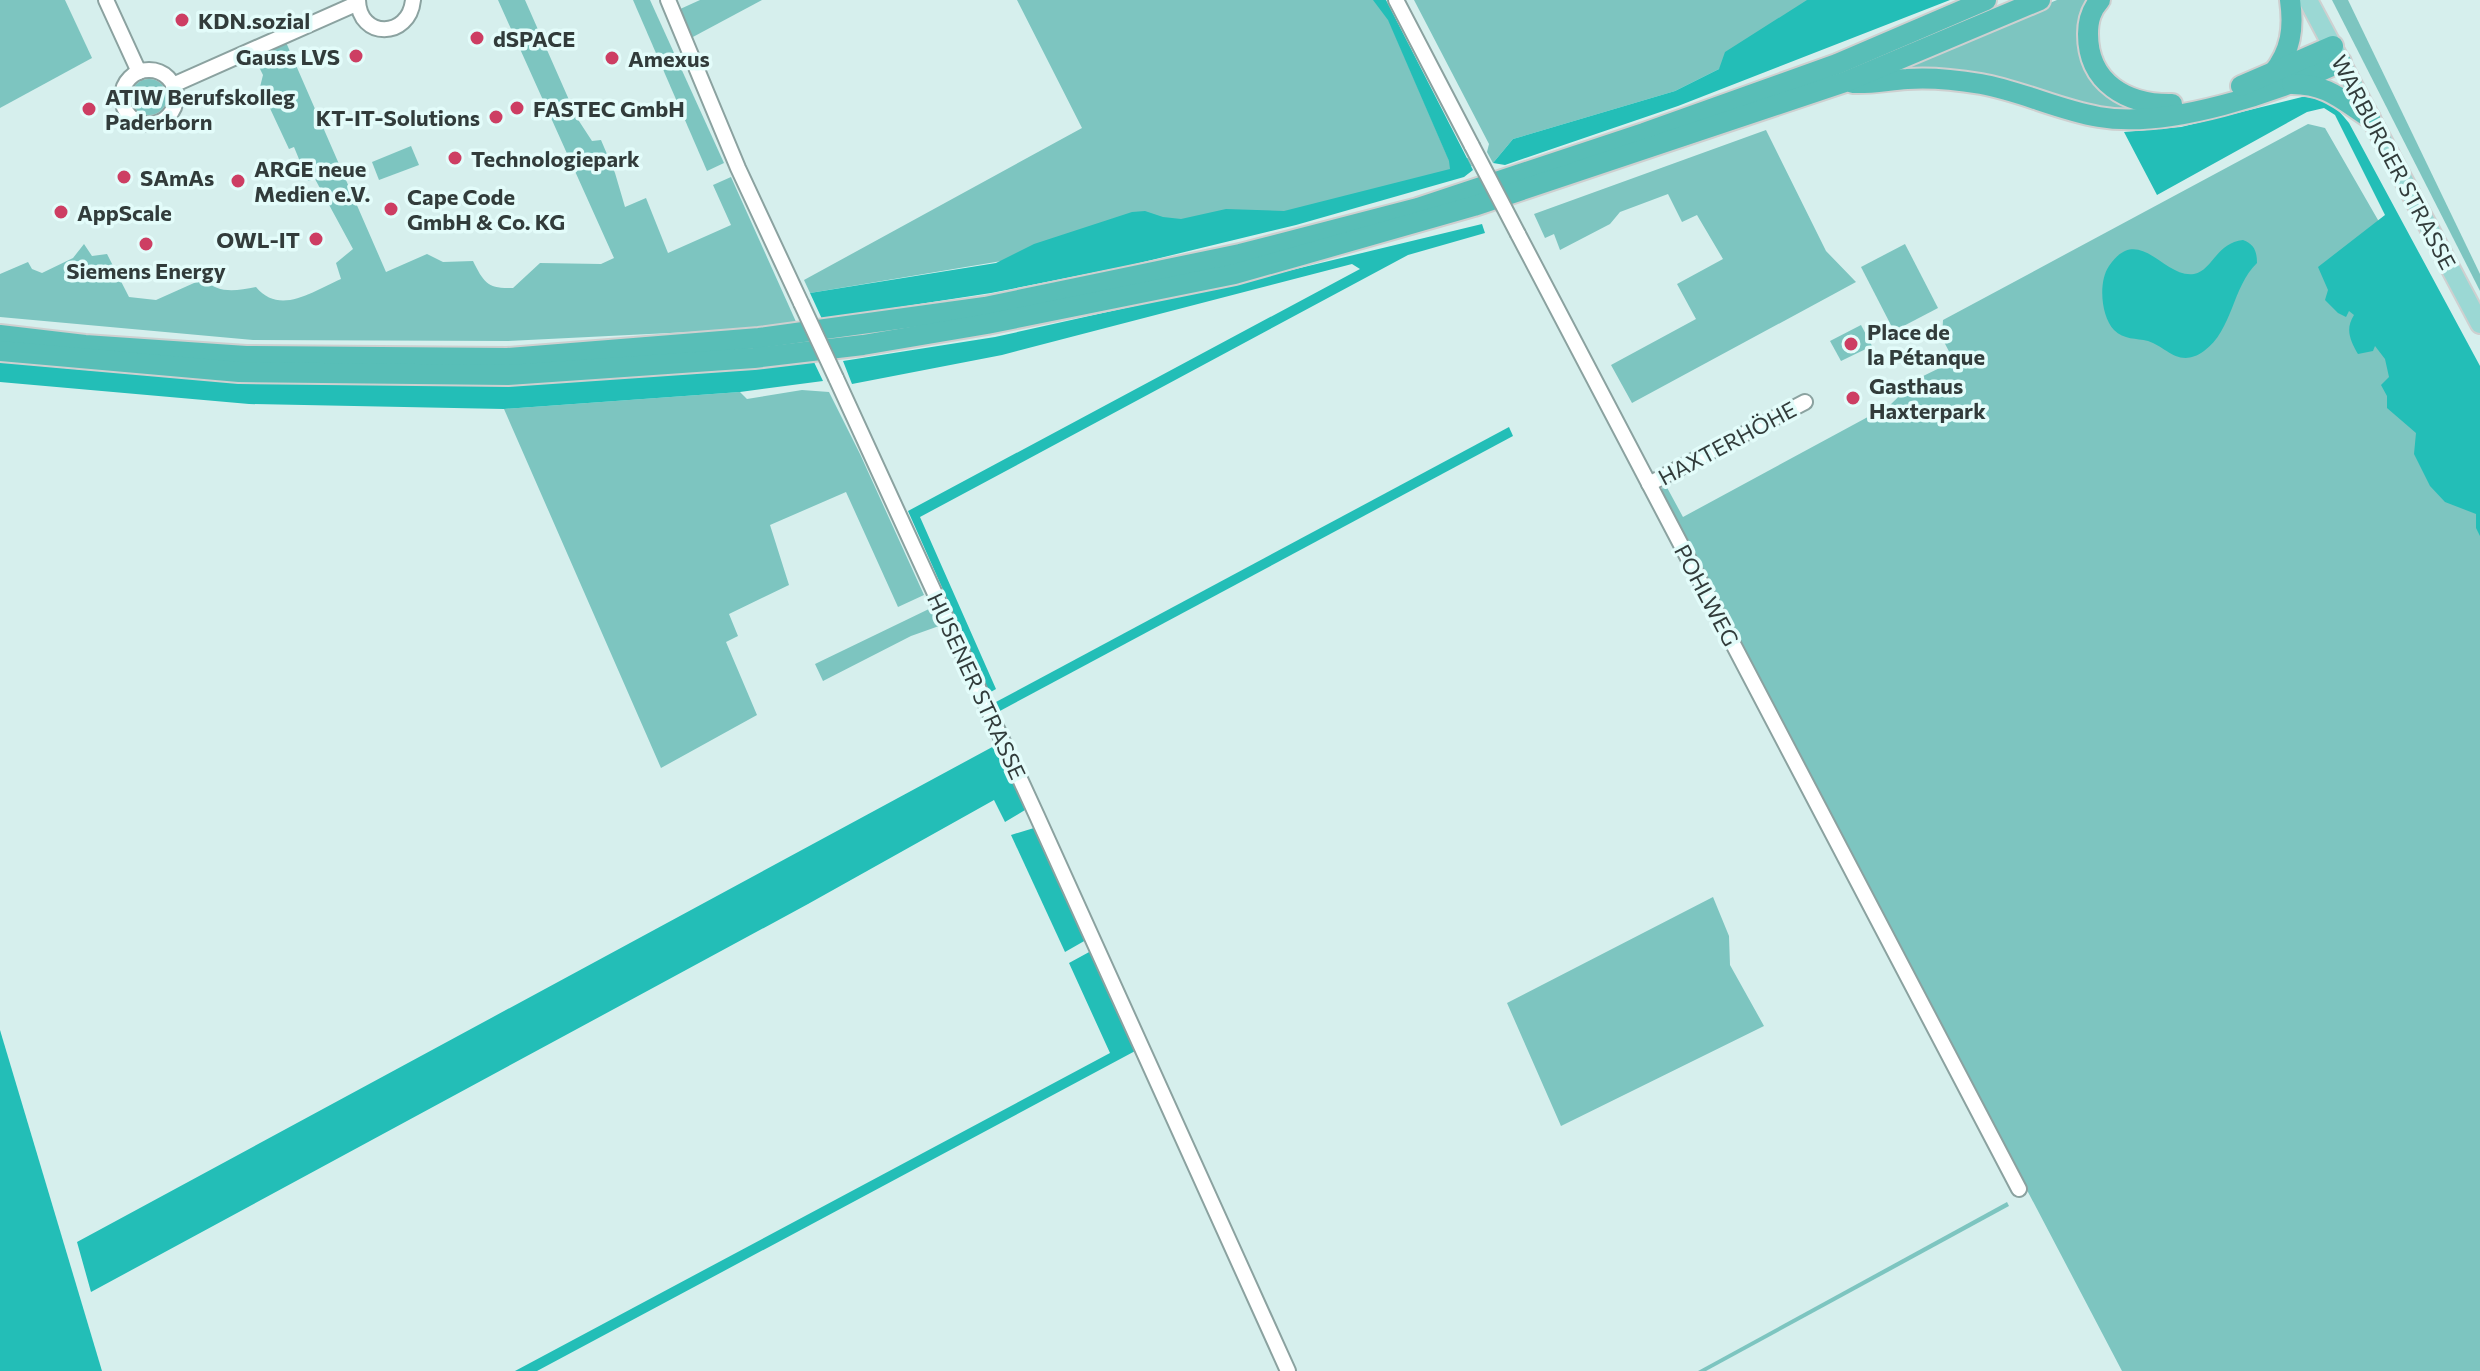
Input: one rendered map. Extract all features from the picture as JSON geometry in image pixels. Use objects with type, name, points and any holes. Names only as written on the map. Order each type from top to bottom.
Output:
[{"type":"highway","points":[[0,335],[85,345],[246,356],[507,358],[759,338],[985,307],[1240,254],[1418,208],[1644,133],[1837,64],[1986,0]]},
{"type":"highway","points":[[0,351],[239,372],[508,375],[754,358],[863,345],[987,324],[1235,274],[1474,206],[1845,82],[2040,0]]},
{"type":"highway","points":[[2100,0],[2093,8],[2088,24],[2088,50],[2095,68],[2108,85],[2124,95],[2149,105],[2181,104],[2280,79],[2326,89],[2370,118]]},
{"type":"highway","points":[[2280,79],[2292,31],[2290,0]]},
{"type":"highway","points":[[1845,82],[1872,84],[1909,79],[1983,84],[2075,112],[2102,118],[2130,119],[2177,115],[2280,79],[2337,54]]},
{"type":"main road","name":"WARBURGER STRASSE","points":[[2308,0],[2480,324]]},
{"type":"street","points":[[106,0],[139,72]]},
{"type":"street","points":[[173,85],[358,2],[360,13],[367,22],[387,30],[400,25],[411,12],[413,0]]},
{"type":"street","name":"HUSENER STRASSE","points":[[668,0],[738,168],[1037,816],[1288,1371]]},
{"type":"street","name":"POHLWEG","points":[[1396,0],[2019,1189]]},
{"type":"street","points":[[139,72],[159,72],[173,85],[176,100],[171,113],[153,124],[139,122],[127,114],[122,93],[127,80],[139,72]]},
{"type":"street","name":"HAXTERHÖHE","points":[[1649,484],[1805,402]]},
{"type":"shaded area","points":[[0,0],[65,0],[92,58],[0,108]]},
{"type":"shaded area","points":[[498,0],[525,0],[577,118],[592,141],[601,140],[625,207],[646,198],[668,253],[731,225],[713,185],[731,177],[797,324],[508,341],[253,340],[0,317],[0,274],[28,262],[32,269],[42,273],[73,258],[84,244],[92,256],[107,254],[129,297],[156,300],[203,279],[221,289],[256,287],[275,300],[286,300],[341,279],[336,263],[353,249],[315,179],[308,181],[294,147],[289,149],[260,87],[263,75],[253,55],[285,40],[386,272],[427,254],[443,262],[473,261],[480,275],[492,286],[513,288],[540,263],[601,264],[614,258]]},
{"type":"shaded area","points":[[633,0],[650,0],[724,163],[707,171]]},
{"type":"shaded area","points":[[700,0],[762,0],[691,38],[678,10]]},
{"type":"shaded area","points":[[1017,0],[1380,0],[1449,160],[1468,158],[1472,166],[1283,214],[810,293],[804,280],[1082,128]]},
{"type":"shaded area","points":[[1373,0],[1386,0],[1473,170],[1464,177],[1296,225],[1127,266],[991,293],[822,319],[810,293],[996,263],[1034,244],[1132,212],[1145,211],[1181,219],[1226,209],[1284,211],[1450,169],[1388,20]]},
{"type":"shaded area","points":[[1414,0],[1822,0],[1719,69],[1675,91],[1513,139],[1493,163],[1487,152],[1489,144]]},
{"type":"shaded area","points":[[1807,0],[1950,0],[1678,106],[1505,165],[1493,163],[1513,139],[1675,91],[1719,69],[1725,52]]},
{"type":"shaded area","points":[[2057,0],[2091,0],[2083,48],[2146,109],[2122,111],[1875,74]]},
{"type":"shaded area","points":[[2332,0],[2348,0],[2480,274],[2480,291]]},
{"type":"shaded area","points":[[149,79],[162,84],[167,97],[162,110],[149,115],[136,110],[131,97],[136,84]]},
{"type":"shaded area","points":[[2302,97],[2329,104],[2349,123],[2480,366],[2480,536],[2476,528],[2476,514],[2445,502],[2430,486],[2414,454],[2416,433],[2387,408],[2387,396],[2381,385],[2389,377],[2385,359],[2375,346],[2373,351],[2358,354],[2350,334],[2354,315],[2349,311],[2346,317],[2338,313],[2325,300],[2328,290],[2318,267],[2385,215],[2335,115],[2324,108],[2307,112],[2157,195],[2124,132],[2181,127]]},
{"type":"shaded area","points":[[2308,124],[2325,128],[2378,220],[2480,434],[2480,1371],[2122,1371],[1661,493],[1664,482],[1683,517],[1890,405],[1917,379],[1954,361],[1942,338],[1943,320]]},
{"type":"shaded area","points":[[1766,130],[1826,251],[1856,282],[1632,403],[1611,365],[1696,319],[1677,284],[1723,259],[1697,215],[1682,222],[1668,194],[1620,212],[1610,224],[1560,250],[1554,234],[1545,238],[1534,214]]},
{"type":"shaded area","points":[[411,146],[419,165],[379,180],[372,162]]},
{"type":"shaded area","points":[[1482,224],[1485,233],[1408,255],[920,517],[996,689],[989,693],[908,511],[1360,269],[1352,264],[1002,355],[852,384],[843,361],[995,337]]},
{"type":"shaded area","points":[[2243,240],[2254,248],[2257,263],[2242,284],[2221,332],[2204,351],[2187,358],[2180,357],[2148,341],[2122,336],[2110,324],[2104,308],[2103,281],[2109,266],[2120,254],[2131,249],[2141,251],[2172,269],[2194,274],[2205,268],[2226,246]]},
{"type":"shaded area","points":[[1905,244],[1938,308],[1894,331],[1861,267]]},
{"type":"shaded area","name":"Place de la Pétanque","points":[[1861,325],[1872,346],[1841,361],[1830,341]]},
{"type":"shaded area","points":[[813,360],[823,381],[740,392],[504,409],[249,404],[0,382],[0,362],[239,379]]},
{"type":"shaded area","points":[[802,390],[829,392],[924,595],[898,607],[846,492],[770,525],[789,585],[729,614],[738,636],[726,642],[757,715],[661,768],[504,409],[740,392],[747,399]]},
{"type":"shaded area","points":[[1509,427],[1513,436],[998,712],[994,703]]},
{"type":"shaded area","points":[[931,608],[939,626],[911,636],[823,681],[815,664]]},
{"type":"shaded area","points":[[996,745],[1025,810],[1005,822],[994,800],[91,1292],[77,1242]]},
{"type":"shaded area","points":[[1034,828],[1086,940],[1065,952],[1011,835]]},
{"type":"shaded area","points":[[1713,897],[1729,936],[1730,965],[1764,1026],[1561,1126],[1507,1003]]},
{"type":"shaded area","points":[[1091,951],[1137,1050],[537,1371],[515,1371],[1110,1053],[1069,963]]},
{"type":"shaded area","points":[[0,1030],[102,1371],[0,1371]]},
{"type":"shaded area","points":[[2007,1202],[2009,1206],[1706,1371],[1698,1371]]},
{"type":"place","name":"KDN.sozial","points":[[182,20]]},
{"type":"place","name":"dSPACE","points":[[477,38]]},
{"type":"place","name":"Gauss LVS","points":[[356,56]]},
{"type":"place","name":"Amexus","points":[[612,58]]},
{"type":"place","name":"FASTEC GmbH","points":[[517,108]]},
{"type":"place","name":"ATIW Berufskolleg Paderborn","points":[[89,109]]},
{"type":"place","name":"KT-IT-Solutions","points":[[496,117]]},
{"type":"place","name":"Technologiepark","points":[[455,158]]},
{"type":"place","name":"SAmAs","points":[[124,177]]},
{"type":"place","name":"ARGE neue Medien e.V.","points":[[238,181]]},
{"type":"place","name":"Cape Code GmbH & Co. KG","points":[[391,209]]},
{"type":"place","name":"AppScale","points":[[61,212]]},
{"type":"place","name":"OWL-IT","points":[[316,239]]},
{"type":"place","name":"Siemens Energy","points":[[146,244]]},
{"type":"place","name":"Place de la Pétanque","points":[[1851,344]]},
{"type":"place","name":"Gasthaus Haxterpark","points":[[1853,398]]}]
